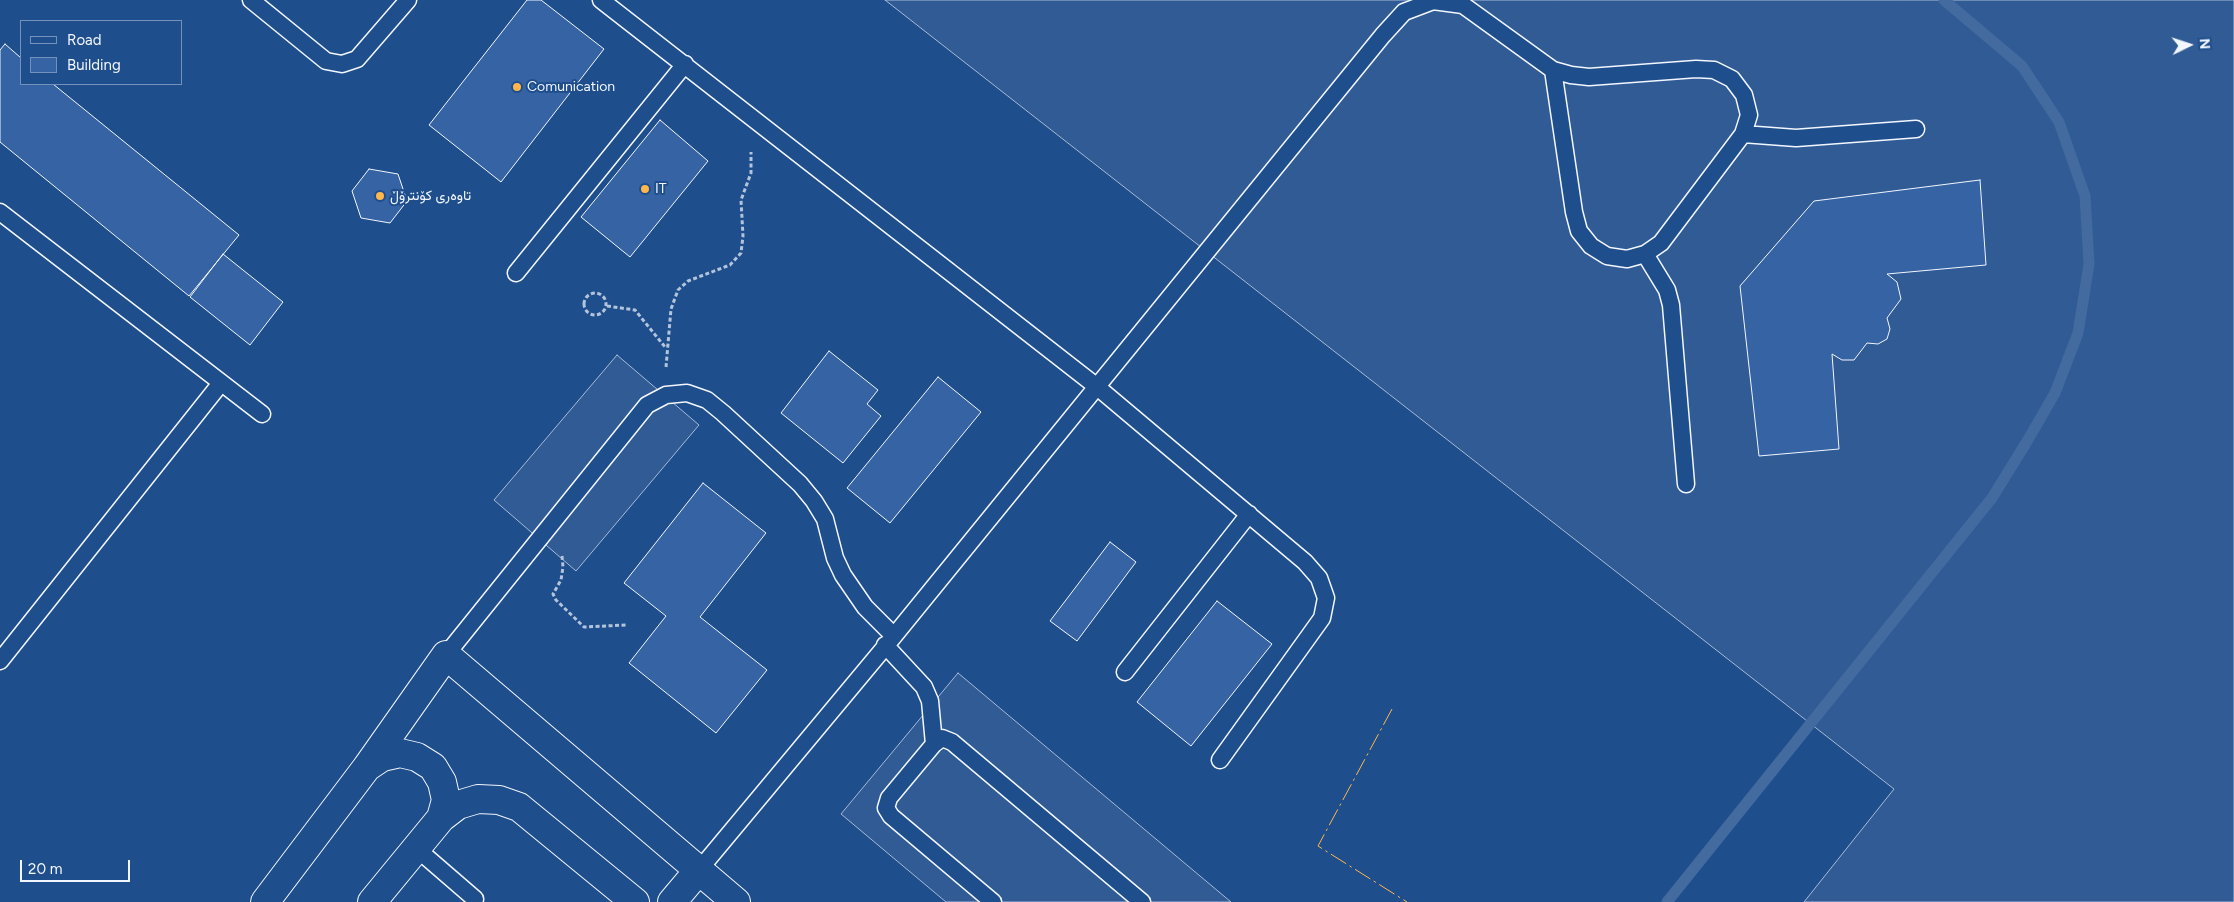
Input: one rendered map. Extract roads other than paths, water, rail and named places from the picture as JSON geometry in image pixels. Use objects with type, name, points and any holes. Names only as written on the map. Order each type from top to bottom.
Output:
[{"type":"street","points":[[265,902],[367,767],[446,656],[736,902]]},
{"type":"street","points":[[367,767],[382,757],[400,753],[417,757],[433,767],[442,782],[446,800],[441,818]]},
{"type":"street","points":[[372,902],[441,818],[458,805],[478,800],[499,800],[519,807],[635,902]]},
{"type":"street","points":[[672,902],[699,870]]},
{"type":"lane","points":[[250,0],[326,61],[342,64],[358,59],[408,0]]},
{"type":"lane","points":[[601,0],[1096,386],[1305,562],[1319,578],[1326,598],[1322,618],[1220,760]]},
{"type":"lane","points":[[699,870],[889,641],[1383,35],[1404,12],[1433,1],[1463,5],[1553,70],[1589,77],[1696,68],[1714,70],[1732,79],[1744,95],[1749,115],[1743,134],[1661,243],[1645,254],[1627,259],[1608,256],[1591,246],[1579,231],[1574,212],[1553,70]]},
{"type":"lane","points":[[516,273],[685,64]]},
{"type":"lane","points":[[1743,134],[1796,138],[1916,128]]},
{"type":"lane","points":[[0,212],[262,414]]},
{"type":"lane","points":[[1645,254],[1667,290],[1671,306],[1686,484]]},
{"type":"lane","points":[[0,661],[221,383]]},
{"type":"lane","points":[[446,656],[647,405],[666,395],[686,393],[707,400],[800,484],[814,501],[825,519],[835,558],[842,576],[924,687],[930,700],[934,744]]},
{"type":"lane","points":[[1125,672],[1249,514]]},
{"type":"lane","points":[[993,902],[887,813],[886,802],[934,744],[942,738],[952,742],[1142,902]]},
{"type":"lane","points":[[416,848],[475,899]]},
{"type":"waterway","points":[[1667,902],[1992,498],[2055,393],[2078,333],[2089,264],[2085,196],[2059,122],[2022,66],[1944,0]]},
{"type":"place","name":"Comunication","points":[[517,87]]},
{"type":"place","name":"IT","points":[[645,189]]},
{"type":"place","name":"تاوەری کۆنترۆڵ","points":[[380,196]]}]
